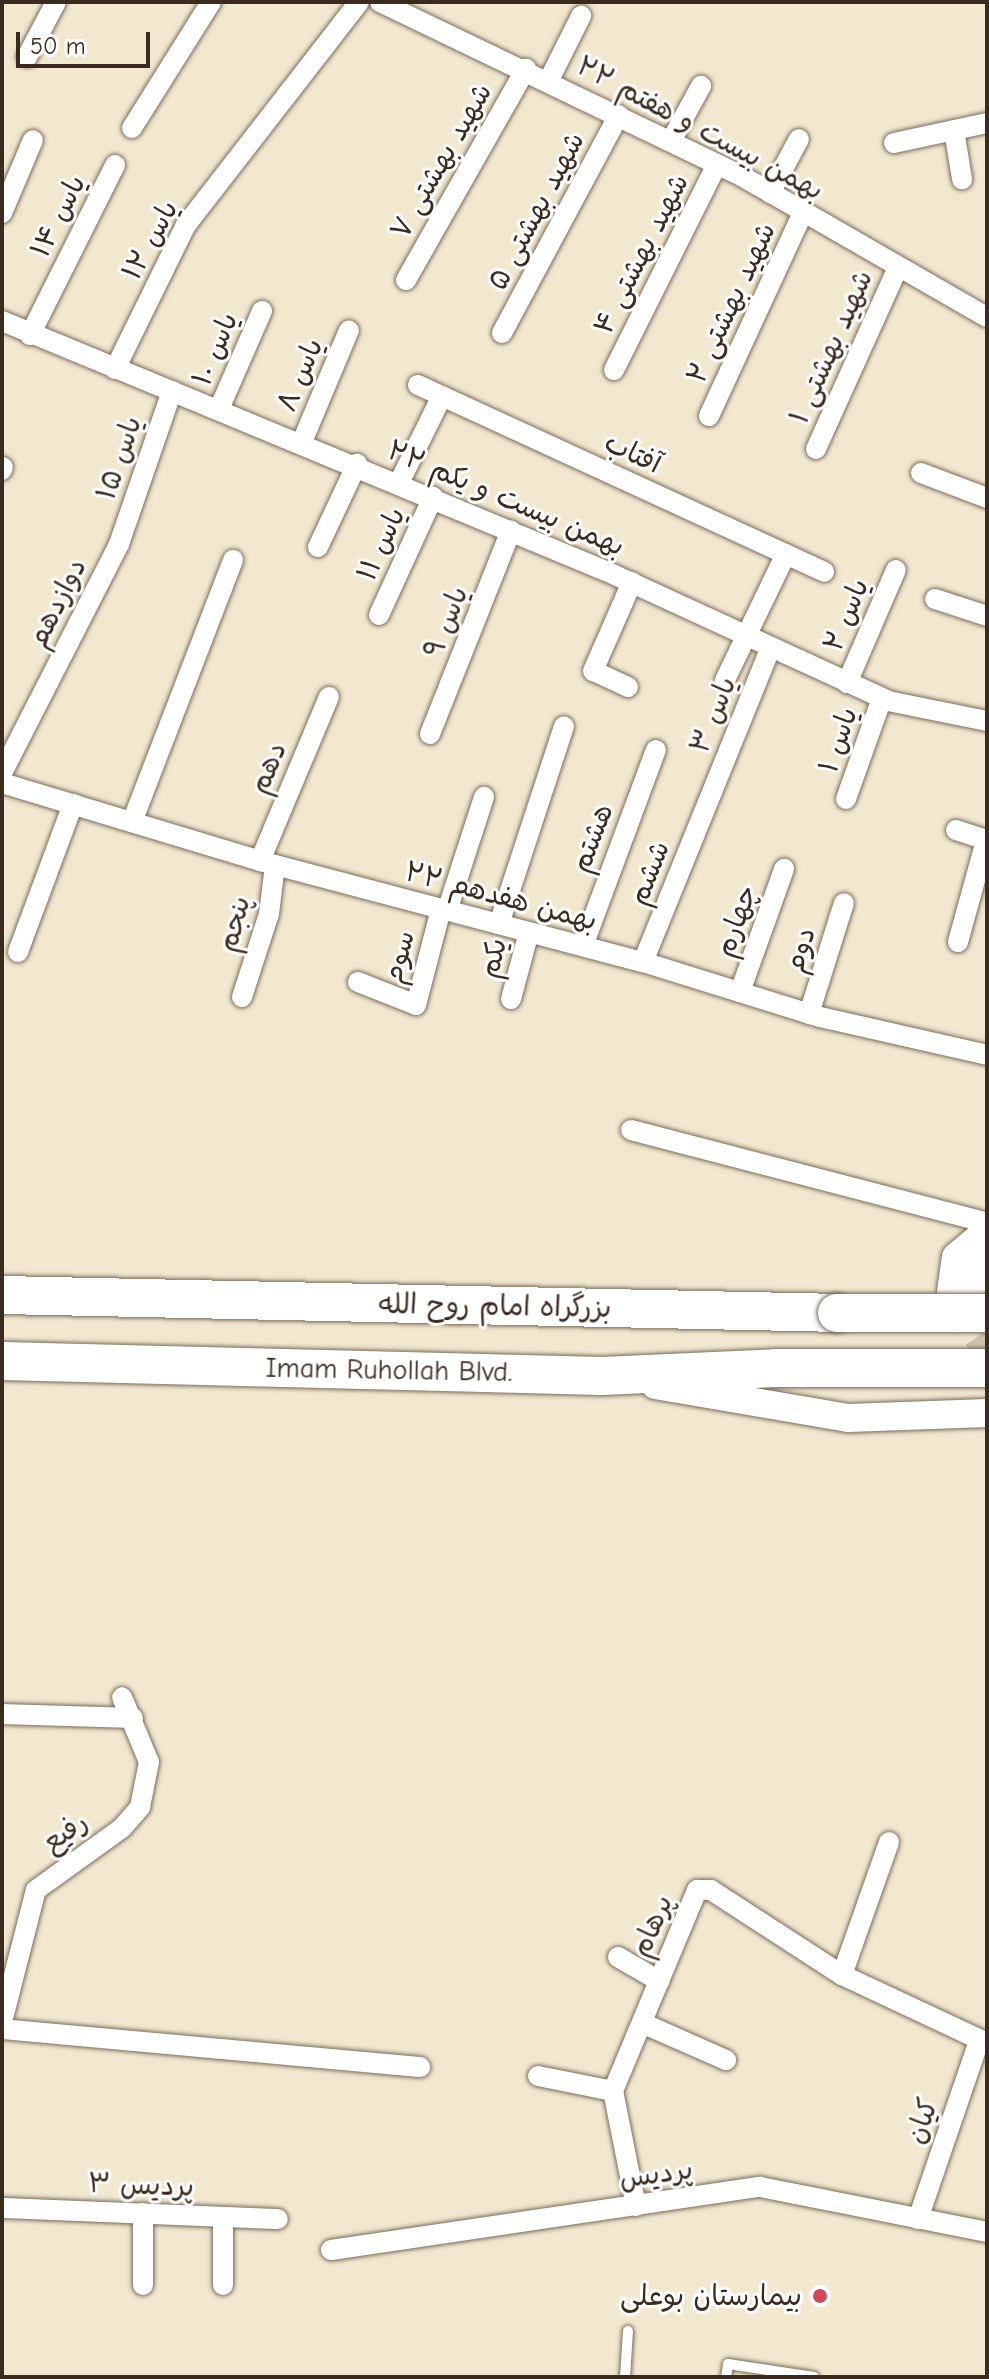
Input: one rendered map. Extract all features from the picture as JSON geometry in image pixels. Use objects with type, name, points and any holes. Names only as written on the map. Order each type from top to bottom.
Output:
[{"type":"highway","name":"بزرگراه امام روح الله","points":[[2,1295],[837,1313],[972,1298]]},
{"type":"highway","name":"Imam Ruhollah Blvd.","points":[[2,1361],[602,1376],[776,1368],[987,1368]]},
{"type":"main road","points":[[972,1298],[956,1257],[985,1229]]},
{"type":"main road","points":[[602,1376],[848,1418],[987,1413]]},
{"type":"street","points":[[27,57],[56,2]]},
{"type":"street","points":[[132,128],[211,2]]},
{"type":"street","name":"یاس ۱۲","points":[[115,369],[186,225],[359,2]]},
{"type":"street","name":"۲۲ بهمن بیست و هفتم","points":[[380,2],[549,80],[717,164],[987,317]]},
{"type":"street","points":[[549,80],[581,16]]},
{"type":"street","name":"شهید بهشتی ۷","points":[[406,280],[526,69]]},
{"type":"street","points":[[671,141],[701,86]]},
{"type":"street","name":"شهید بهشتی ۵","points":[[502,333],[619,115]]},
{"type":"street","points":[[894,143],[987,123]]},
{"type":"street","points":[[954,130],[962,179]]},
{"type":"street","points":[[770,193],[799,139]]},
{"type":"street","points":[[2,213],[33,140]]},
{"type":"street","name":"شهید بهشتی ۴","points":[[614,370],[717,164]]},
{"type":"street","name":"یاس ۱۴","points":[[30,335],[115,165]]},
{"type":"street","name":"شهید بهشتی ۲","points":[[709,416],[803,213]]},
{"type":"street","name":"شهید بهشتی ۱","points":[[816,449],[898,267]]},
{"type":"street","name":"یاس ۱۰","points":[[219,409],[262,311]]},
{"type":"street","name":"۲۲ بهمن بیست و یکم","points":[[2,321],[30,335],[357,464],[632,582],[882,698],[987,721]]},
{"type":"street","name":"یاس ۸","points":[[302,442],[349,330]]},
{"type":"street","name":"آفتاب","points":[[418,385],[824,572]]},
{"type":"street","name":"یاس ۱۵","points":[[119,544],[172,391]]},
{"type":"street","points":[[399,483],[442,396]]},
{"type":"street","points":[[318,547],[357,464]]},
{"type":"street","points":[[921,473],[987,498]]},
{"type":"street","name":"یاس ۱۱","points":[[379,615],[433,497]]},
{"type":"street","name":"یاس ۹","points":[[430,734],[511,530]]},
{"type":"street","name":"دوازدهم","points":[[2,773],[119,544]]},
{"type":"street","points":[[725,680],[786,554]]},
{"type":"street","points":[[132,822],[233,560]]},
{"type":"street","name":"یاس ۲","points":[[847,683],[896,570]]},
{"type":"street","points":[[628,687],[593,671],[632,582]]},
{"type":"street","points":[[935,599],[987,616]]},
{"type":"street","name":"یاس ۳","points":[[707,805],[771,647]]},
{"type":"street","name":"دهم","points":[[267,863],[329,697]]},
{"type":"street","name":"یاس ۱","points":[[846,799],[882,698]]},
{"type":"street","points":[[499,924],[564,726]]},
{"type":"street","name":"هشتم","points":[[583,946],[656,750]]},
{"type":"street","name":"۲۲ بهمن هفدهم","points":[[2,783],[267,863],[643,962],[809,1014],[987,1055]]},
{"type":"street","points":[[444,910],[484,797]]},
{"type":"street","points":[[18,952],[73,804]]},
{"type":"street","name":"ششم","points":[[643,962],[707,805]]},
{"type":"street","points":[[956,830],[986,840],[958,942]]},
{"type":"street","name":"پنجم","points":[[242,997],[269,914],[267,863]]},
{"type":"street","name":"چهارم","points":[[740,992],[784,869]]},
{"type":"street","name":"دوم","points":[[809,1014],[844,903]]},
{"type":"street","name":"سوم","points":[[358,982],[416,1005],[444,910]]},
{"type":"street","name":"یکم","points":[[511,999],[529,932]]},
{"type":"street","points":[[631,1130],[985,1229]]},
{"type":"street","name":"رفیع","points":[[2,2022],[36,1890],[122,1828],[140,1807],[149,1762],[122,1697]]},
{"type":"street","points":[[2,1714],[133,1718]]},
{"type":"street","points":[[842,1975],[889,1842]]},
{"type":"street","name":"پرهام","points":[[613,2091],[697,1890],[711,1890],[842,1975],[983,2042]]},
{"type":"street","points":[[618,1957],[659,1981]]},
{"type":"street","points":[[642,2023],[726,2060]]},
{"type":"street","points":[[2,2029],[420,2067]]},
{"type":"street","name":"کیان","points":[[918,2219],[983,2042]]},
{"type":"street","points":[[538,2076],[613,2091],[636,2206]]},
{"type":"street","name":"پردیس","points":[[331,2250],[760,2187],[987,2232]]},
{"type":"street","name":"پردیس ۳","points":[[2,2208],[278,2219]]},
{"type":"street","points":[[143,2213],[143,2285]]},
{"type":"street","points":[[223,2217],[223,2285]]},
{"type":"lane","points":[[625,2377],[628,2331]]},
{"type":"lane","points":[[726,2377],[728,2364],[814,2377]]},
{"type":"tunnel","points":[[954,1302],[987,1351]]},
{"type":"place","name":"بیمارستان بوعلی","points":[[820,2296]]}]
